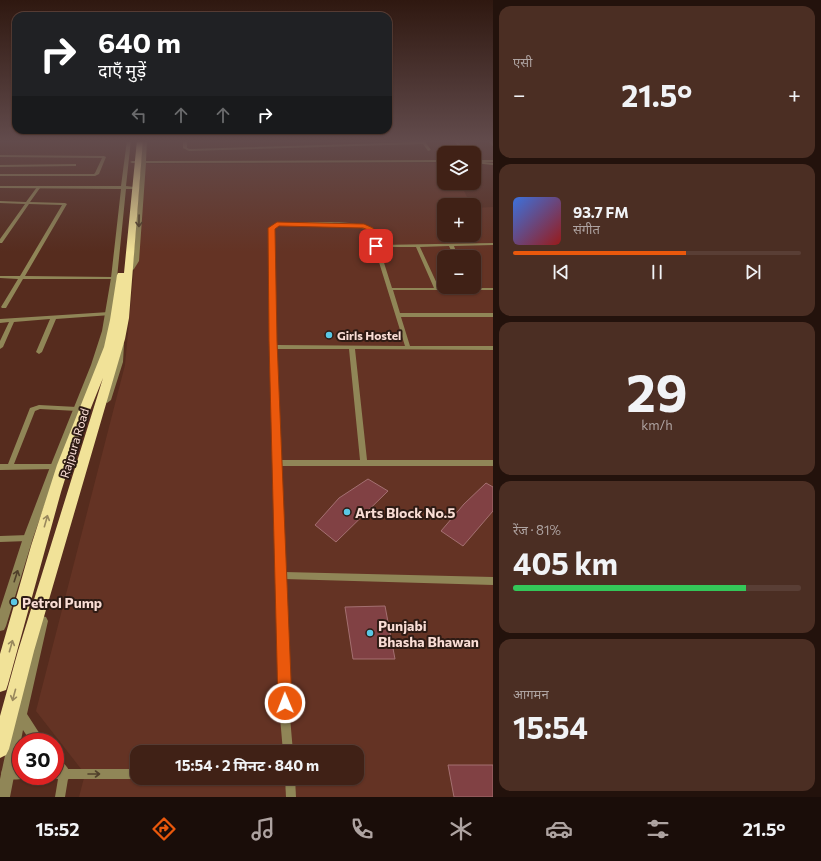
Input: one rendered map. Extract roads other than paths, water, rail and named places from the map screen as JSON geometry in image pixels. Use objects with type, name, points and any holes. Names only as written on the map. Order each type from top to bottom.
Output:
[{"type":"highway","name":"Rajpura Road","points":[[0,684],[63,466],[115,321],[129,188],[132,177]]},
{"type":"highway","name":"Rajpura Road","points":[[0,748],[26,651],[120,339],[124,318],[128,272],[129,188]]},
{"type":"street","points":[[0,626],[28,538],[54,467],[77,409],[99,365],[109,314],[129,188],[129,177]]},
{"type":"street","points":[[128,272],[136,262],[137,177]]},
{"type":"street","points":[[0,187],[129,188]]},
{"type":"street","points":[[0,242],[38,188]]},
{"type":"street","points":[[0,202],[65,204],[4,307]]},
{"type":"street","points":[[287,745],[285,717],[277,482],[278,463],[272,226],[277,224],[292,224],[364,226],[371,229],[408,348]]},
{"type":"street","points":[[451,245],[453,250]]},
{"type":"street","points":[[376,246],[492,245]]},
{"type":"street","points":[[389,289],[437,289],[418,246]]},
{"type":"street","points":[[0,277],[114,278]]},
{"type":"street","points":[[481,288],[493,289]]},
{"type":"street","points":[[0,321],[53,319],[109,314]]},
{"type":"street","points":[[398,315],[493,315]]},
{"type":"street","points":[[39,352],[53,319]]},
{"type":"street","points":[[0,347],[12,321]]},
{"type":"street","points":[[3,797],[5,774],[27,681],[82,478],[119,362],[120,339]]},
{"type":"street","points":[[274,347],[493,348]]},
{"type":"street","points":[[352,347],[364,462]]},
{"type":"street","points":[[10,467],[32,410],[39,407],[77,409]]},
{"type":"street","points":[[278,463],[493,463]]},
{"type":"street","points":[[0,467],[54,467]]},
{"type":"street","points":[[0,539],[28,538]]},
{"type":"street","points":[[280,574],[493,581]]},
{"type":"street","points":[[20,715],[33,733]]},
{"type":"street","points":[[5,774],[12,774]]},
{"type":"street","points":[[64,774],[130,774]]},
{"type":"street","points":[[60,785],[60,797]]},
{"type":"street","points":[[290,785],[291,797]]},
{"type":"place","name":"Girls Hostel","points":[[329,335]]},
{"type":"place","name":"Arts Block No.5","points":[[347,512]]},
{"type":"place","name":"Petrol Pump","points":[[14,602]]},
{"type":"place","name":"Punjabi Bhasha Bhawan","points":[[370,633]]}]
